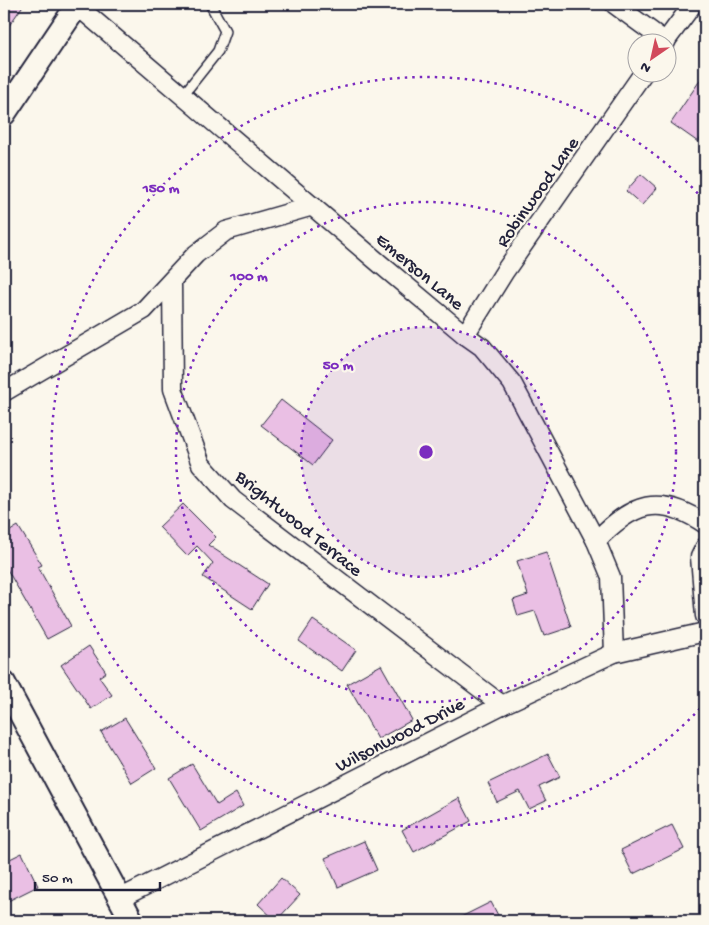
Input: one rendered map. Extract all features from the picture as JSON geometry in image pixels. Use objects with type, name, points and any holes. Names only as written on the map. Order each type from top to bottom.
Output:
[{"type":"street","name":"Emerson Lane","points":[[76,4],[465,335],[482,347],[512,383],[596,541],[611,577],[614,653]]},
{"type":"street","points":[[4,114],[76,4]]},
{"type":"street","points":[[614,4],[652,32]]},
{"type":"street","points":[[672,32],[693,4]]},
{"type":"street","name":"Robinwood Lane","points":[[465,335],[505,272],[637,82]]},
{"type":"street","points":[[4,392],[144,310],[196,254],[226,230],[313,206]]},
{"type":"street","name":"Brightwood Terrace","points":[[172,281],[173,389],[200,464],[233,500],[502,705]]},
{"type":"street","points":[[596,541],[616,520],[634,509],[657,505],[679,510],[705,524]]},
{"type":"street","points":[[705,547],[700,557],[705,616]]},
{"type":"street","name":"Wilsonwood Drive","points":[[121,898],[502,705],[614,653],[705,632]]},
{"type":"street","points":[[4,683],[132,921]]},
{"type":"lane","points":[[183,95],[218,51],[225,31],[210,4]]},
{"type":"building","points":[[4,4],[24,4],[4,33]]},
{"type":"building","points":[[705,73],[705,132],[698,142],[671,123]]},
{"type":"building","points":[[641,174],[657,188],[642,205],[626,191]]},
{"type":"building","points":[[281,400],[332,440],[313,465],[261,425]]},
{"type":"building","points":[[183,504],[216,537],[208,545],[268,584],[252,609],[203,577],[213,563],[197,546],[187,556],[159,527]]},
{"type":"building","points":[[18,526],[42,565],[38,567],[71,626],[47,639],[4,564],[4,535]]},
{"type":"building","points":[[546,552],[571,627],[544,636],[535,611],[518,616],[513,600],[528,595],[517,561]]},
{"type":"building","points":[[313,620],[356,650],[342,671],[299,641]]},
{"type":"building","points":[[89,646],[106,672],[99,677],[112,695],[91,709],[61,665]]},
{"type":"building","points":[[381,665],[412,720],[378,739],[347,684]]},
{"type":"building","points":[[125,718],[156,768],[132,783],[101,732]]},
{"type":"building","points":[[548,754],[560,777],[539,787],[546,801],[529,809],[520,791],[497,802],[488,783]]},
{"type":"building","points":[[192,764],[217,805],[236,793],[243,806],[201,831],[169,778]]},
{"type":"building","points":[[459,798],[471,821],[414,852],[402,830]]},
{"type":"building","points":[[672,825],[684,849],[633,874],[621,850]]},
{"type":"building","points":[[364,841],[377,870],[338,887],[325,858]]},
{"type":"building","points":[[22,853],[38,886],[4,903],[4,862]]},
{"type":"building","points":[[281,878],[300,895],[276,921],[258,904]]},
{"type":"building","points":[[491,902],[501,921],[453,921]]}]
